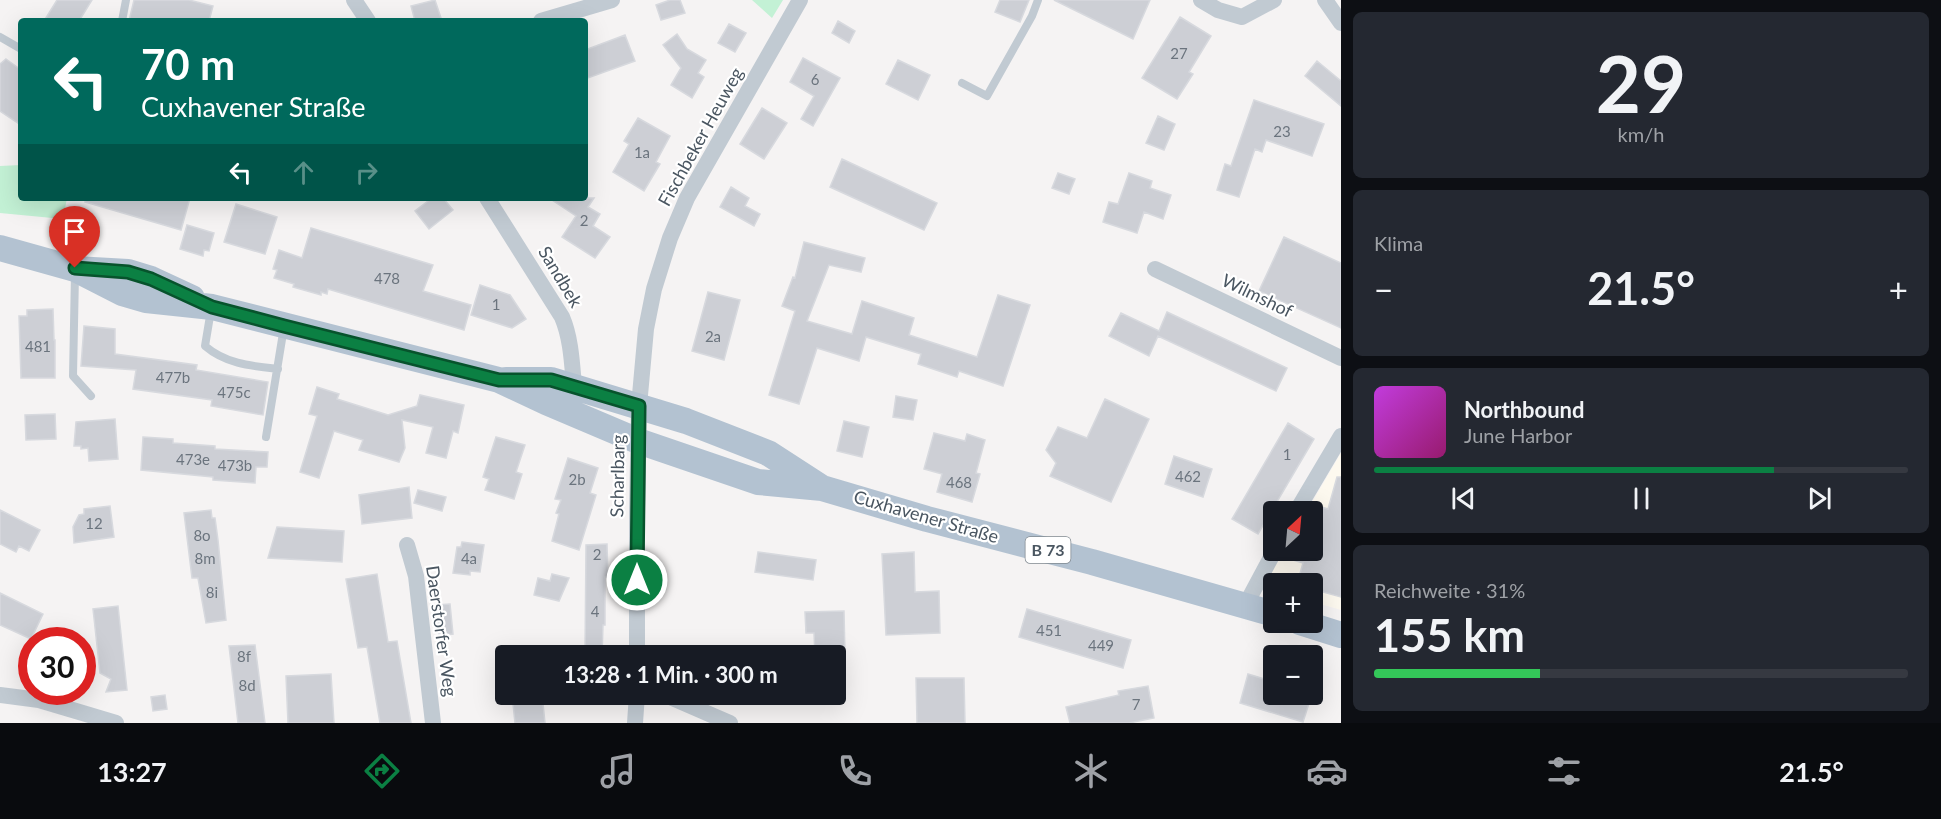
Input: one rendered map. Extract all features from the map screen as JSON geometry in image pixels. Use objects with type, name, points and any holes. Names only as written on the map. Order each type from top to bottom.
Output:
[{"type":"main road","name":"Cuxhavener Straße","points":[[0,248],[75,268],[128,272],[151,279],[212,307],[499,380],[638,441],[758,482],[822,488],[1263,611]]},
{"type":"main road","name":"Cuxhavener Straße","points":[[499,380],[551,380],[639,406],[731,437],[768,453],[822,488]]},
{"type":"main road","points":[[1323,629],[1341,635]]},
{"type":"street","points":[[354,0],[366,18]]},
{"type":"street","points":[[551,18],[612,0]]},
{"type":"street","name":"Fischbeker Heuweg","points":[[639,406],[647,320],[670,238],[687,198],[800,0]]},
{"type":"street","points":[[1202,0],[1218,10],[1242,17],[1274,0]]},
{"type":"street","points":[[1325,0],[1341,23]]},
{"type":"street","name":"Sandbek","points":[[489,201],[562,317],[567,328],[574,386]]},
{"type":"street","name":"Wilmshof","points":[[1155,269],[1341,358]]},
{"type":"street","name":"Scharlbarg","points":[[637,645],[639,406]]},
{"type":"street","points":[[1303,501],[1341,436]]},
{"type":"street","name":"Daerstorfer Weg","points":[[407,545],[416,576],[434,723]]},
{"type":"street","points":[[1245,606],[1269,561]]},
{"type":"street","points":[[0,695],[39,700],[116,723]]},
{"type":"street","points":[[635,723],[636,705]]},
{"type":"street","points":[[688,705],[729,723]]},
{"type":"lane","points":[[123,18],[126,0]]},
{"type":"lane","points":[[962,83],[987,96],[1032,16],[1038,0]]},
{"type":"lane","points":[[0,37],[18,47]]},
{"type":"lane","points":[[75,268],[73,376],[91,396]]},
{"type":"lane","points":[[212,307],[205,346],[214,354],[235,363],[278,369]]},
{"type":"lane","points":[[266,437],[284,326]]},
{"type":"shaded area","points":[[1341,453],[1341,610],[1323,605],[1323,573],[1270,573],[1278,561],[1323,561],[1323,501],[1313,501]]},
{"type":"green space","points":[[752,0],[783,0],[772,18]]},
{"type":"green space","points":[[18,165],[18,201],[66,201],[63,219],[0,213],[0,166]]},
{"type":"building","points":[[57,0],[92,0],[81,18],[46,18]]},
{"type":"building","points":[[134,0],[189,0],[213,6],[210,18],[130,18]]},
{"type":"building","points":[[435,0],[441,18],[414,18],[411,6]]},
{"type":"building","points":[[670,0],[680,0],[685,13],[661,20],[656,5]]},
{"type":"building","points":[[1000,0],[1029,0],[1020,22],[995,12]]},
{"type":"building","points":[[1054,0],[1150,0],[1133,39]]},
{"type":"building","points":[[1180,17],[1211,36],[1189,72],[1193,74],[1177,99],[1142,78]]},
{"type":"building","points":[[838,21],[855,31],[849,43],[832,33]]},
{"type":"building","points":[[729,24],[746,33],[735,52],[718,43]]},
{"type":"building","points":[[677,34],[687,49],[706,60],[698,73],[704,77],[692,98],[671,85],[681,68],[663,45]]},
{"type":"building","points":[[625,35],[635,61],[588,78],[588,49]]},
{"type":"building","points":[[803,58],[840,78],[813,126],[801,119],[814,96],[790,82]]},
{"type":"building","points":[[6,59],[18,68],[18,123],[0,111],[0,64]]},
{"type":"building","points":[[898,60],[930,75],[918,100],[886,84]]},
{"type":"building","points":[[1317,61],[1341,81],[1341,106],[1305,76]]},
{"type":"building","points":[[1254,100],[1324,124],[1312,156],[1266,140],[1262,152],[1255,149],[1239,197],[1217,190],[1225,164],[1231,166]]},
{"type":"building","points":[[762,108],[787,123],[764,159],[740,144]]},
{"type":"building","points":[[1158,116],[1175,124],[1164,150],[1146,143]]},
{"type":"building","points":[[638,118],[670,136],[656,162],[660,164],[644,191],[613,172],[629,144],[624,141]]},
{"type":"building","points":[[842,159],[937,203],[924,230],[830,187]]},
{"type":"building","points":[[1058,173],[1075,179],[1069,194],[1052,188]]},
{"type":"building","points":[[1129,173],[1152,181],[1150,188],[1171,195],[1163,219],[1144,212],[1137,233],[1103,222],[1109,202],[1118,204]]},
{"type":"building","points":[[731,187],[749,198],[745,206],[760,214],[754,226],[720,207]]},
{"type":"building","points":[[588,198],[594,198],[588,207],[600,214],[593,226],[610,237],[595,258],[562,237],[576,216],[554,201],[588,201]]},
{"type":"building","points":[[85,201],[189,201],[181,230]]},
{"type":"building","points":[[428,201],[446,201],[453,210],[429,229],[415,211]]},
{"type":"building","points":[[236,204],[277,217],[265,254],[224,242]]},
{"type":"building","points":[[187,225],[214,233],[209,251],[204,250],[203,256],[180,249]]},
{"type":"building","points":[[311,228],[433,265],[423,291],[471,305],[464,330],[328,289],[327,294],[321,292],[321,295],[293,287],[294,284],[274,278],[277,270],[273,269],[279,250],[302,258]]},
{"type":"building","points":[[1284,237],[1341,263],[1341,328],[1259,291]]},
{"type":"building","points":[[804,242],[865,258],[861,272],[829,265],[807,321],[852,334],[862,301],[914,318],[909,335],[977,357],[998,295],[1030,305],[1003,386],[959,371],[957,377],[918,364],[921,354],[866,337],[859,361],[817,348],[799,404],[769,395],[795,311],[782,306],[793,277],[795,278]]},
{"type":"building","points":[[480,285],[510,295],[526,319],[512,328],[471,315]]},
{"type":"building","points":[[708,292],[740,300],[724,360],[692,351]]},
{"type":"building","points":[[53,309],[55,378],[21,378],[19,316],[27,316],[27,310]]},
{"type":"building","points":[[1167,312],[1287,368],[1276,391],[1158,336],[1149,356],[1109,336],[1121,313],[1159,331]]},
{"type":"building","points":[[84,326],[115,329],[115,354],[197,365],[196,370],[268,382],[263,415],[211,406],[212,400],[133,389],[136,370],[81,366]]},
{"type":"building","points":[[317,387],[339,394],[337,399],[388,415],[417,406],[420,395],[464,405],[458,433],[453,431],[446,458],[426,453],[433,427],[402,420],[405,448],[399,462],[359,450],[363,440],[334,431],[319,478],[300,472],[317,416],[309,414]]},
{"type":"building","points":[[896,396],[917,400],[913,420],[893,417]]},
{"type":"building","points":[[1105,399],[1149,419],[1111,502],[1050,476],[1056,463],[1046,450],[1058,427],[1087,438]]},
{"type":"building","points":[[55,414],[56,439],[26,440],[25,415]]},
{"type":"building","points":[[115,419],[118,459],[89,461],[88,448],[81,449],[81,446],[74,446],[76,422]]},
{"type":"building","points":[[844,421],[869,427],[862,457],[837,451]]},
{"type":"building","points":[[1288,423],[1314,439],[1277,501],[1263,501],[1263,526],[1258,534],[1232,519]]},
{"type":"building","points":[[934,433],[965,441],[967,434],[985,440],[976,473],[980,474],[972,502],[937,492],[942,474],[924,469]]},
{"type":"building","points":[[143,437],[173,439],[173,443],[215,446],[215,449],[268,452],[267,467],[256,467],[255,483],[141,470]]},
{"type":"building","points":[[496,437],[525,445],[516,472],[522,474],[514,499],[485,490],[489,479],[483,477]]},
{"type":"building","points":[[1174,456],[1212,469],[1203,497],[1165,484]]},
{"type":"building","points":[[568,458],[598,468],[590,493],[596,495],[579,550],[552,541],[559,514],[556,513],[561,500],[555,499]]},
{"type":"building","points":[[1337,477],[1341,477],[1341,597],[1323,592],[1323,573],[1300,573],[1303,563],[1296,561],[1323,561],[1323,508],[1328,509]]},
{"type":"building","points":[[409,487],[412,518],[362,524],[359,495]]},
{"type":"building","points":[[418,490],[446,497],[442,511],[414,503]]},
{"type":"building","points":[[110,506],[114,537],[74,543],[73,527],[79,515],[84,514],[84,509]]},
{"type":"building","points":[[0,510],[40,530],[29,551],[19,546],[16,552],[0,544]]},
{"type":"building","points":[[211,510],[212,518],[215,518],[218,540],[226,620],[206,623],[198,578],[192,578],[184,513]]},
{"type":"building","points":[[277,527],[344,531],[342,562],[268,558]]},
{"type":"building","points":[[462,542],[484,545],[480,572],[470,571],[470,575],[453,573],[457,547],[461,547]]},
{"type":"building","points":[[607,544],[608,577],[605,577],[605,625],[603,625],[602,645],[585,645],[586,545]]},
{"type":"building","points":[[758,552],[816,560],[813,580],[755,572]]},
{"type":"building","points":[[914,552],[915,592],[939,591],[940,633],[886,635],[882,554]]},
{"type":"building","points":[[377,574],[388,642],[397,641],[411,723],[380,723],[367,647],[358,648],[346,579]]},
{"type":"building","points":[[552,574],[569,578],[559,601],[534,595],[538,578],[550,581]]},
{"type":"building","points":[[0,593],[43,614],[37,627],[18,627],[18,633],[0,625]]},
{"type":"building","points":[[450,604],[453,634],[439,636],[436,605]]},
{"type":"building","points":[[118,606],[127,690],[106,692],[111,679],[100,673],[93,609]]},
{"type":"building","points":[[1027,609],[1131,640],[1123,668],[1019,637]]},
{"type":"building","points":[[844,611],[845,645],[815,645],[814,633],[806,633],[805,612]]},
{"type":"building","points":[[255,645],[265,723],[238,723],[229,646]]},
{"type":"building","points":[[331,674],[334,723],[288,723],[286,676]]},
{"type":"building","points":[[1248,674],[1263,679],[1263,705],[1308,705],[1303,722],[1240,703]]},
{"type":"building","points":[[916,678],[964,678],[965,723],[917,723]]},
{"type":"building","points":[[1148,686],[1154,718],[1129,723],[1070,723],[1066,707],[1119,695],[1118,691]]},
{"type":"building","points":[[165,695],[167,709],[153,711],[151,697]]},
{"type":"building","points":[[513,705],[543,705],[545,723],[515,723]]},
{"type":"route","points":[[75,268],[128,272],[151,279],[212,307],[321,336],[499,380],[551,380],[639,406],[637,580]]}]
